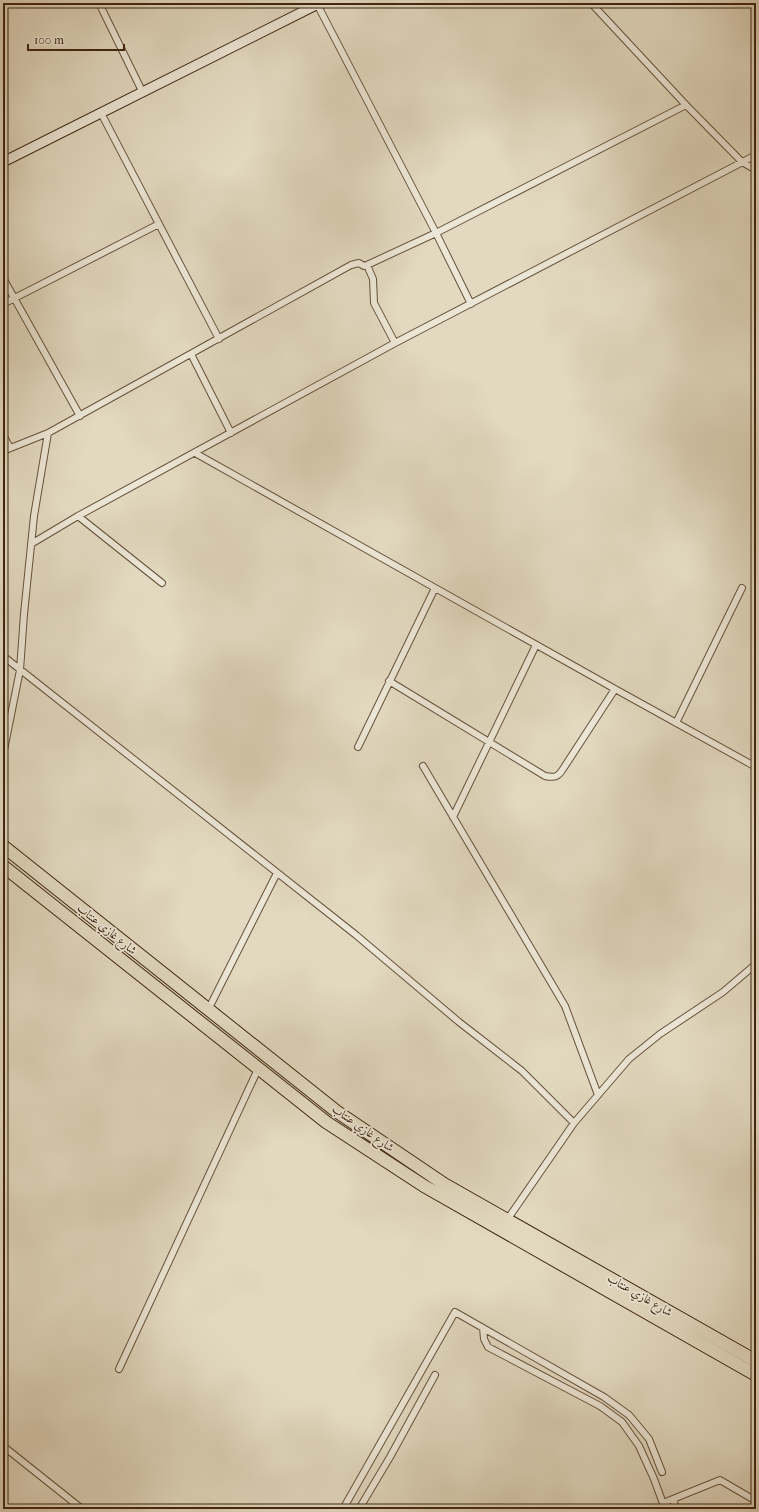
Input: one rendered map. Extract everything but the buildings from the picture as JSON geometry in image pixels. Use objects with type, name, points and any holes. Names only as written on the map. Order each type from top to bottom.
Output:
[{"type":"highway","name":"شارع غازي عنتاب","points":[[3,846],[336,1111],[444,1184],[756,1361]]},
{"type":"highway","points":[[3,866],[326,1122],[424,1186],[756,1375]]},
{"type":"highway","points":[[703,1345],[710,1334]]},
{"type":"street","points":[[99,3],[142,92]]},
{"type":"street","points":[[591,3],[686,105],[742,162],[756,170]]},
{"type":"street","points":[[3,162],[318,4],[471,304]]},
{"type":"street","points":[[3,451],[48,433],[80,416],[351,265],[359,264],[367,266],[436,233],[686,105]]},
{"type":"street","points":[[101,113],[219,339]]},
{"type":"street","points":[[31,544],[78,516],[395,343],[756,155]]},
{"type":"street","points":[[3,304],[159,224]]},
{"type":"street","points":[[367,266],[373,279],[374,303],[395,343]]},
{"type":"street","points":[[3,278],[80,416]]},
{"type":"street","points":[[191,354],[231,433]]},
{"type":"street","points":[[3,755],[20,670],[34,516],[48,433]]},
{"type":"street","points":[[3,435],[10,448]]},
{"type":"street","points":[[195,453],[756,767]]},
{"type":"street","points":[[78,516],[162,583]]},
{"type":"street","points":[[358,747],[434,588]]},
{"type":"street","points":[[676,723],[742,588]]},
{"type":"street","points":[[453,817],[536,645]]},
{"type":"street","points":[[3,656],[356,934],[460,1022],[522,1071],[574,1122]]},
{"type":"street","points":[[389,681],[545,776],[553,778],[558,776],[615,689]]},
{"type":"street","points":[[423,766],[565,1006],[598,1095]]},
{"type":"street","points":[[208,1010],[278,873]]},
{"type":"street","points":[[507,1220],[574,1122],[629,1059],[660,1034],[722,992],[756,964]]},
{"type":"street","points":[[119,1369],[258,1069]]},
{"type":"street","points":[[343,1509],[455,1312],[604,1397],[629,1415],[648,1439],[662,1472]]},
{"type":"street","points":[[483,1328],[484,1339],[488,1347],[600,1406],[622,1422],[640,1446],[664,1506],[673,1499],[720,1480],[756,1501]]},
{"type":"street","points":[[358,1509],[390,1457],[435,1374]]},
{"type":"street","points":[[3,1446],[82,1509]]},
{"type":"street","points":[[673,1499],[676,1509]]}]
